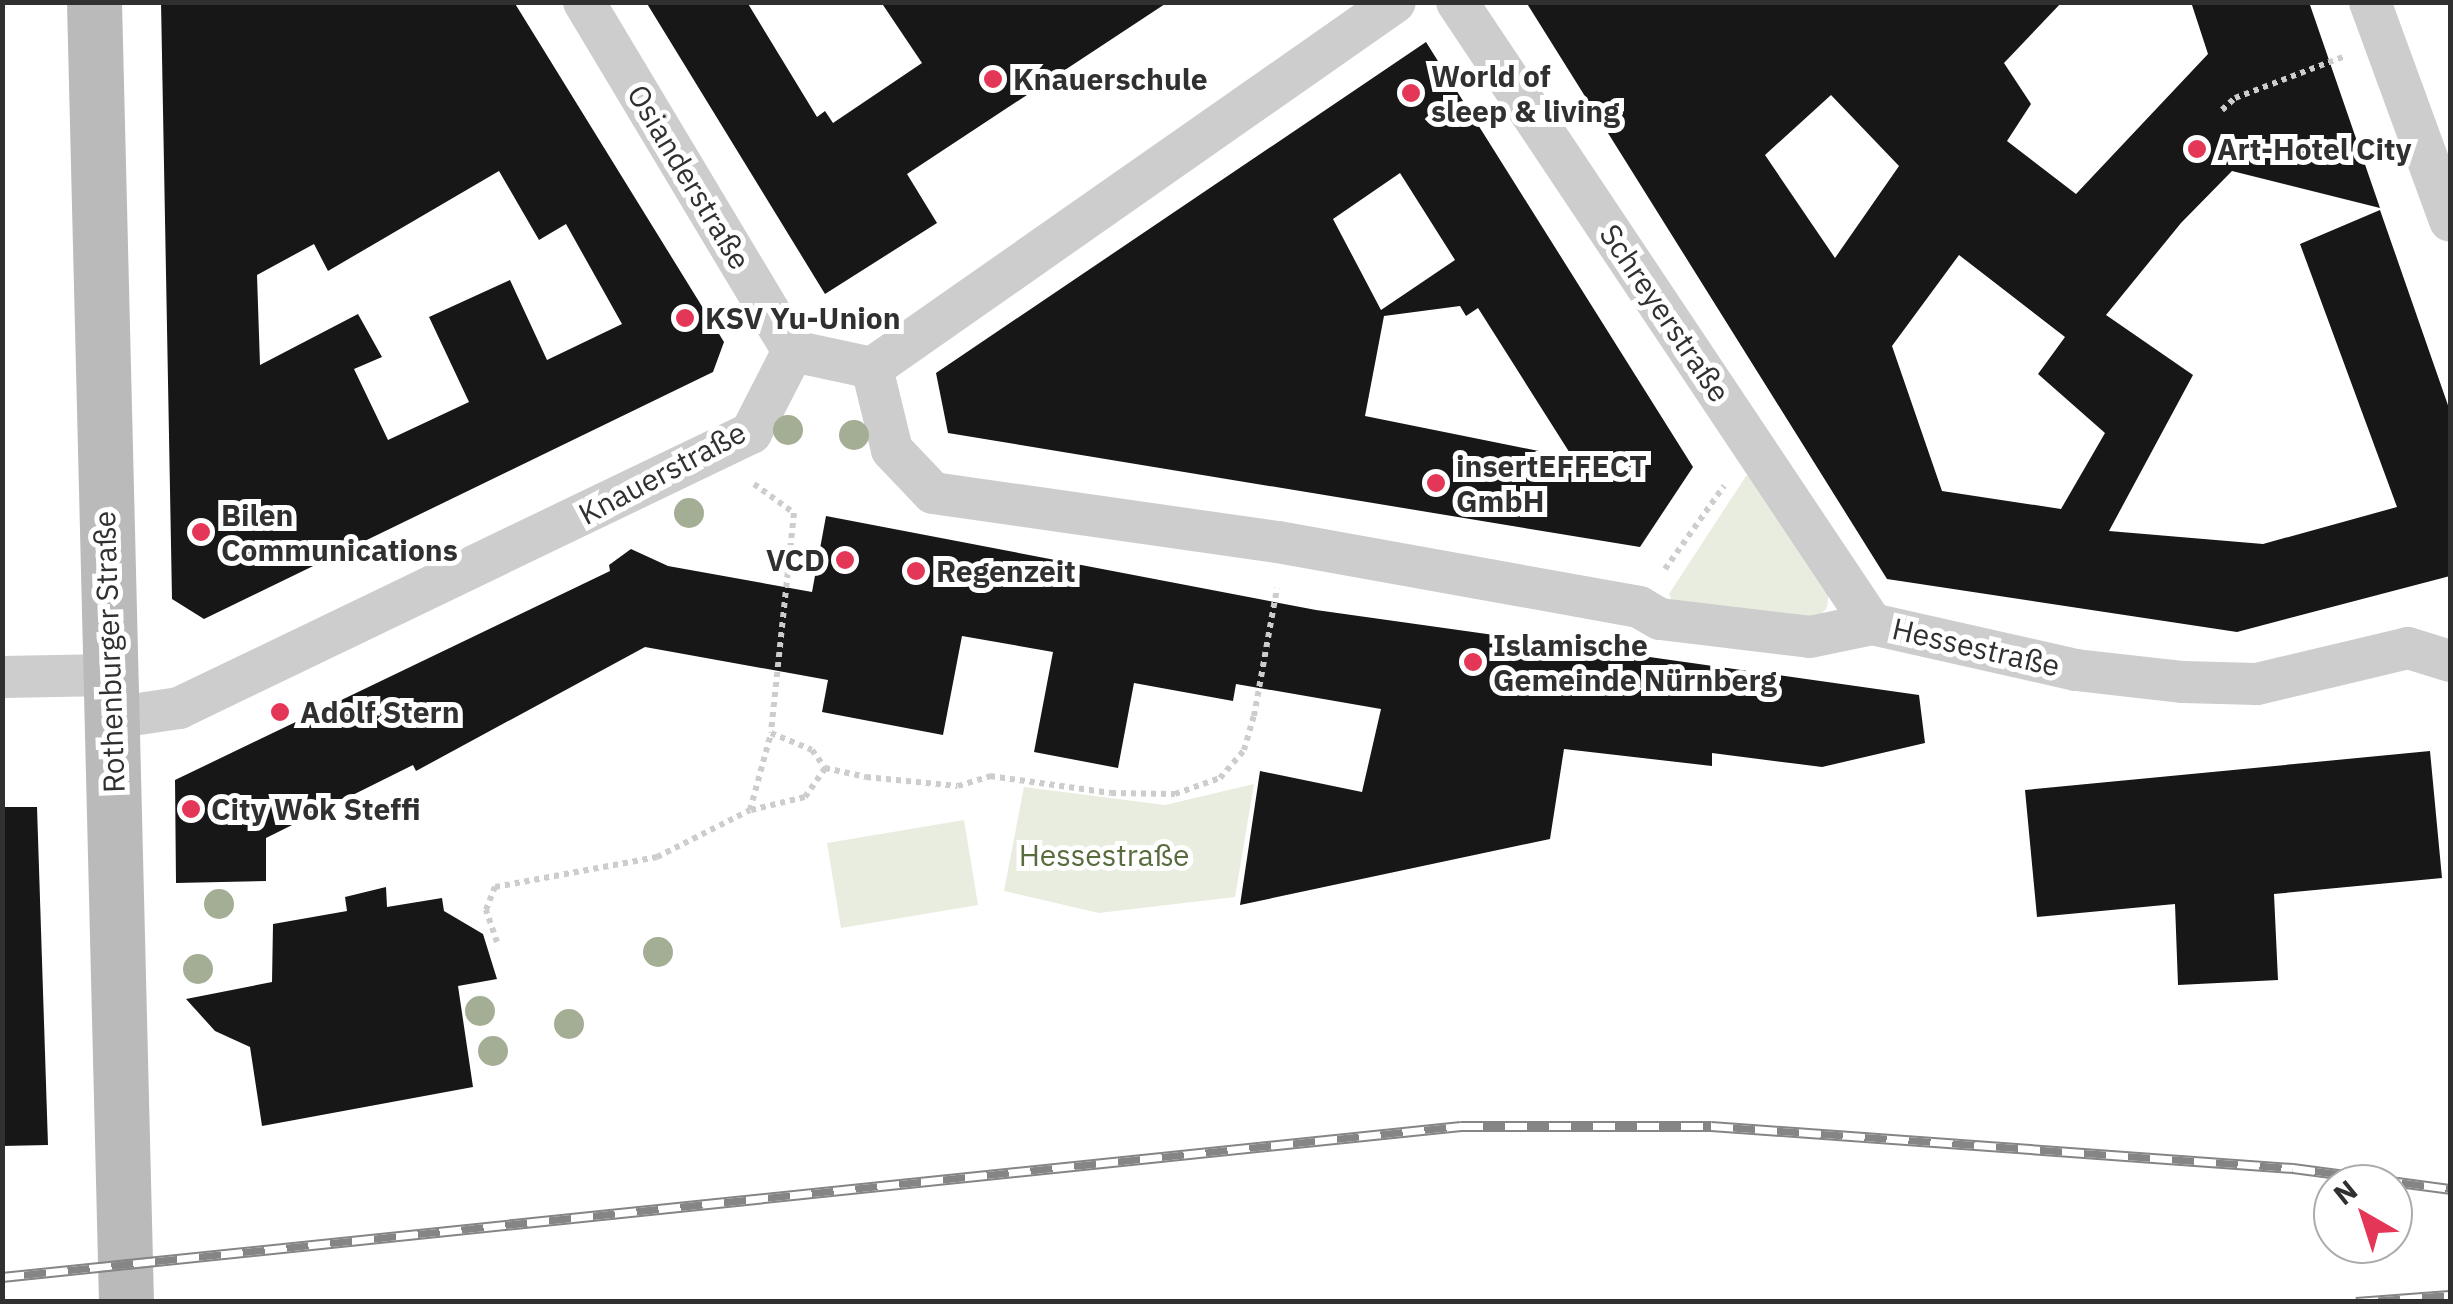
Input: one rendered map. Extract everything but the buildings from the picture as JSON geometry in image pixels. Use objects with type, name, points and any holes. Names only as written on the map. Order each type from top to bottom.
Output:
[{"type":"main road","name":"Rothenburger Straße","points":[[94,2],[126,1302]]},
{"type":"street","name":"Osianderstraße","points":[[584,2],[794,351]]},
{"type":"street","points":[[794,351],[872,368],[1395,2]]},
{"type":"street","name":"Schreyerstraße","points":[[1457,2],[1872,624]]},
{"type":"street","points":[[2377,22],[2450,221]]},
{"type":"street","name":"Knauerstraße","points":[[2,677],[179,708],[751,433],[794,351]]},
{"type":"street","name":"Hessestraße","points":[[872,368],[892,450],[933,493],[1278,542],[1639,607],[1660,619],[1810,637],[1872,624],[2076,670],[2183,682],[2257,684],[2408,648],[2450,628]]},
{"type":"street","points":[[2408,648],[2450,662]]},
{"type":"path","points":[[2222,110],[2235,98],[2377,22]]},
{"type":"path","points":[[1639,607],[1753,444]]},
{"type":"path","points":[[714,452],[794,513],[771,734],[750,810]]},
{"type":"path","points":[[771,734],[812,750],[824,768],[922,786],[958,786],[990,776],[1111,793],[1175,794],[1220,778],[1244,750],[1254,716],[1277,600],[1278,542]]},
{"type":"path","points":[[497,942],[486,910],[494,887],[658,857],[750,810],[805,798],[824,768]]},
{"type":"green space","points":[[1746,476],[1758,476],[1829,590],[1827,608],[1811,624],[1674,605],[1669,594]]},
{"type":"green space","name":"Hessestraße","points":[[1254,784],[1235,897],[1099,913],[1004,891],[1024,787],[1165,805]]},
{"type":"green space","points":[[964,820],[978,905],[841,928],[827,843]]},
{"type":"railway","points":[[2,1277],[1461,1126],[1711,1126],[2293,1168],[2450,1189]]},
{"type":"railway","points":[[2356,1302],[2450,1295]]},
{"type":"place","name":"Knauerschule","points":[[993,79]]},
{"type":"place","name":"World of sleep & living","points":[[1411,93]]},
{"type":"place","name":"Art-Hotel City","points":[[2197,149]]},
{"type":"place","name":"KSV Yu-Union","points":[[685,318]]},
{"type":"place","name":"insertEFFECT GmbH","points":[[1436,483]]},
{"type":"place","name":"Bilen Communications","points":[[201,532]]},
{"type":"place","name":"VCD","points":[[845,560]]},
{"type":"place","name":"Regenzeit","points":[[916,571]]},
{"type":"place","name":"Islamische Gemeinde Nürnberg","points":[[1473,662]]},
{"type":"place","name":"Adolf Stern","points":[[280,712]]},
{"type":"place","name":"City Wok Steffi","points":[[191,809]]}]
